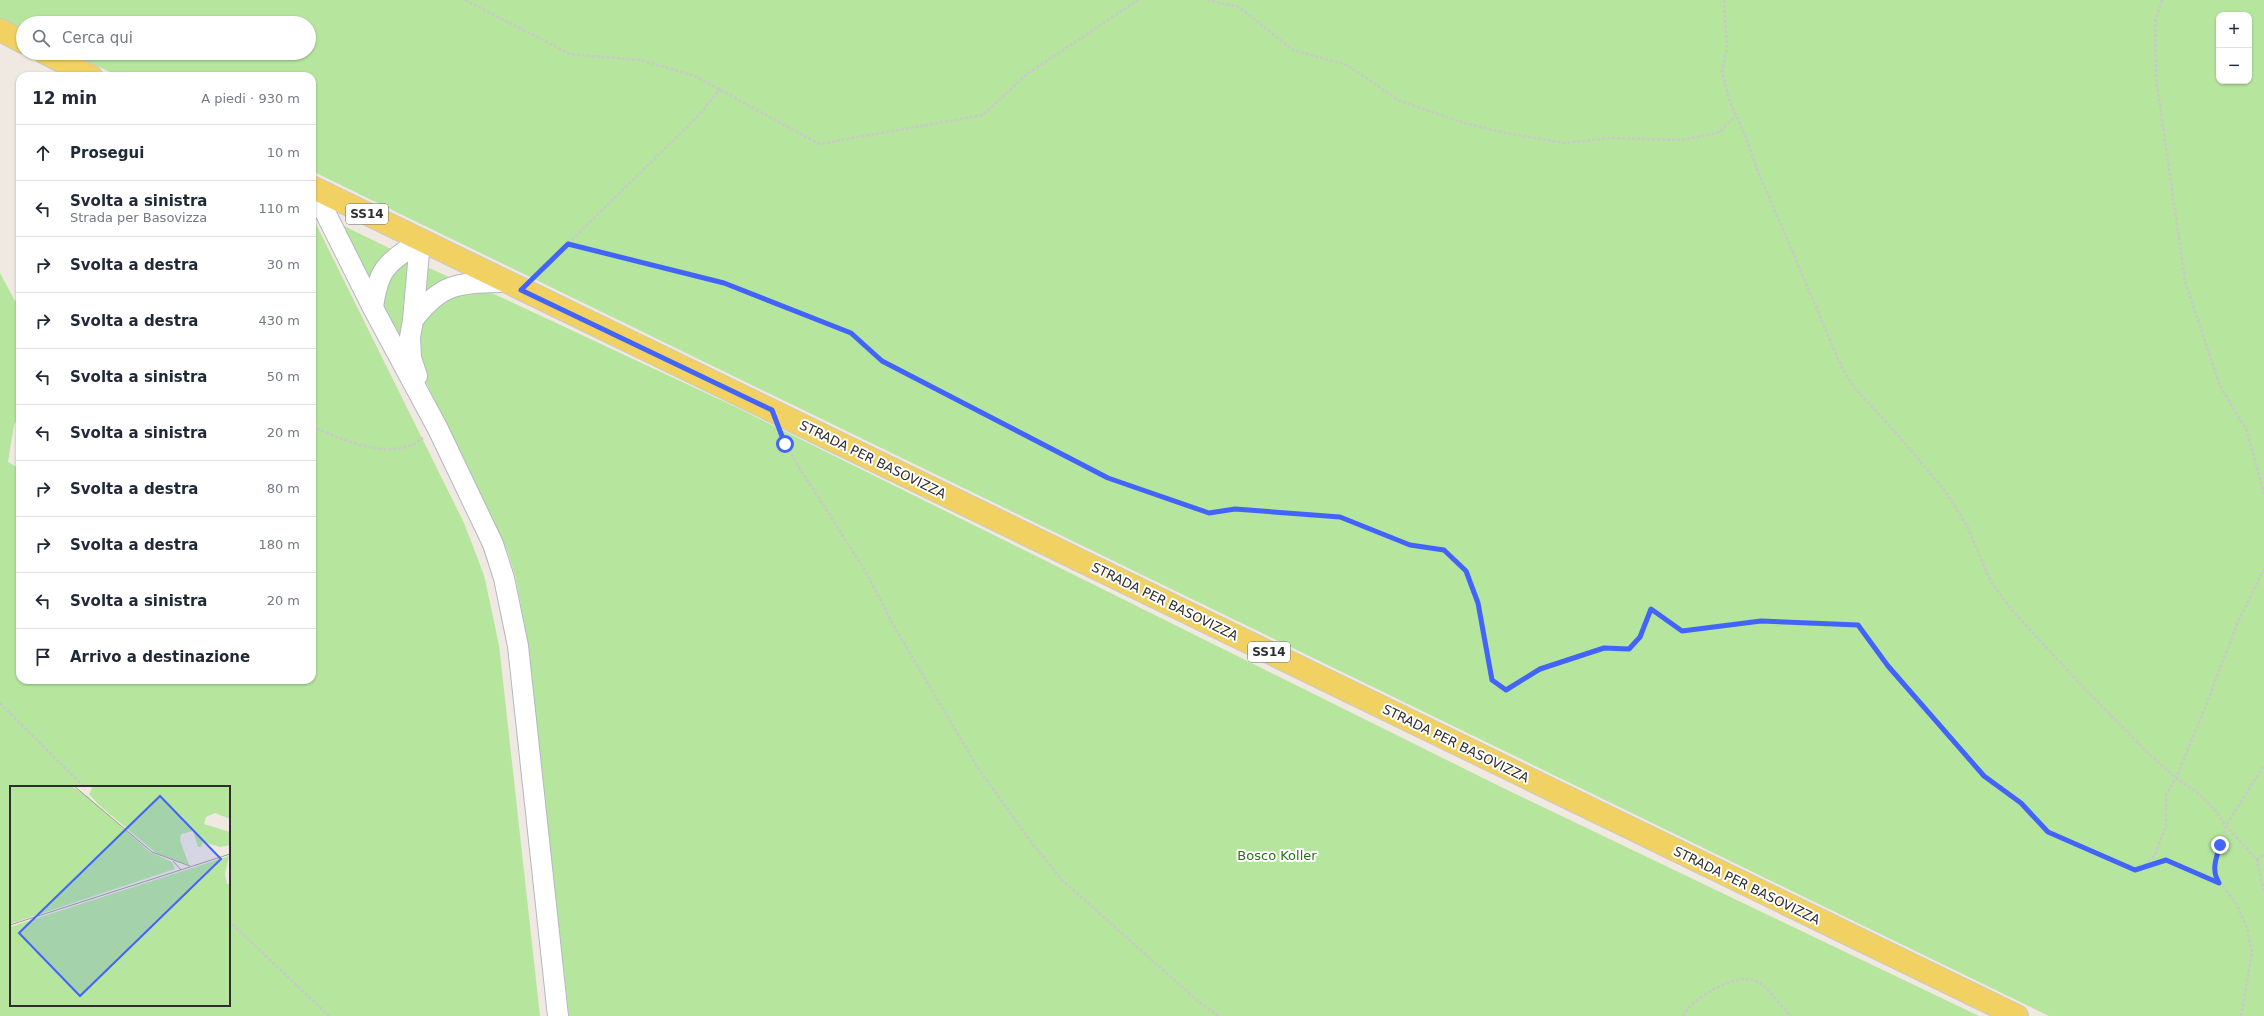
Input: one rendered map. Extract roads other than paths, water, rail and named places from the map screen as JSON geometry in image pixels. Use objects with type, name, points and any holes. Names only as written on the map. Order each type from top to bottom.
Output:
[{"type":"main road","points":[[0,30],[16,38]]},
{"type":"main road","points":[[59,60],[83,72]]},
{"type":"main road","name":"STRADA PER BASOVIZZA","points":[[316,190],[512,286],[772,410],[2017,1016]]},
{"type":"street","points":[[316,196],[373,308],[430,437],[493,544],[513,616],[558,1016]]},
{"type":"street","points":[[373,308],[378,278],[384,269],[392,260],[420,241]]},
{"type":"street","points":[[420,241],[413,320],[410,337],[411,358],[430,437]]},
{"type":"street","points":[[413,320],[432,298],[447,288],[470,283],[512,286]]},
{"type":"park label","name":"Bosco Koller","points":[[1277,855]]}]
